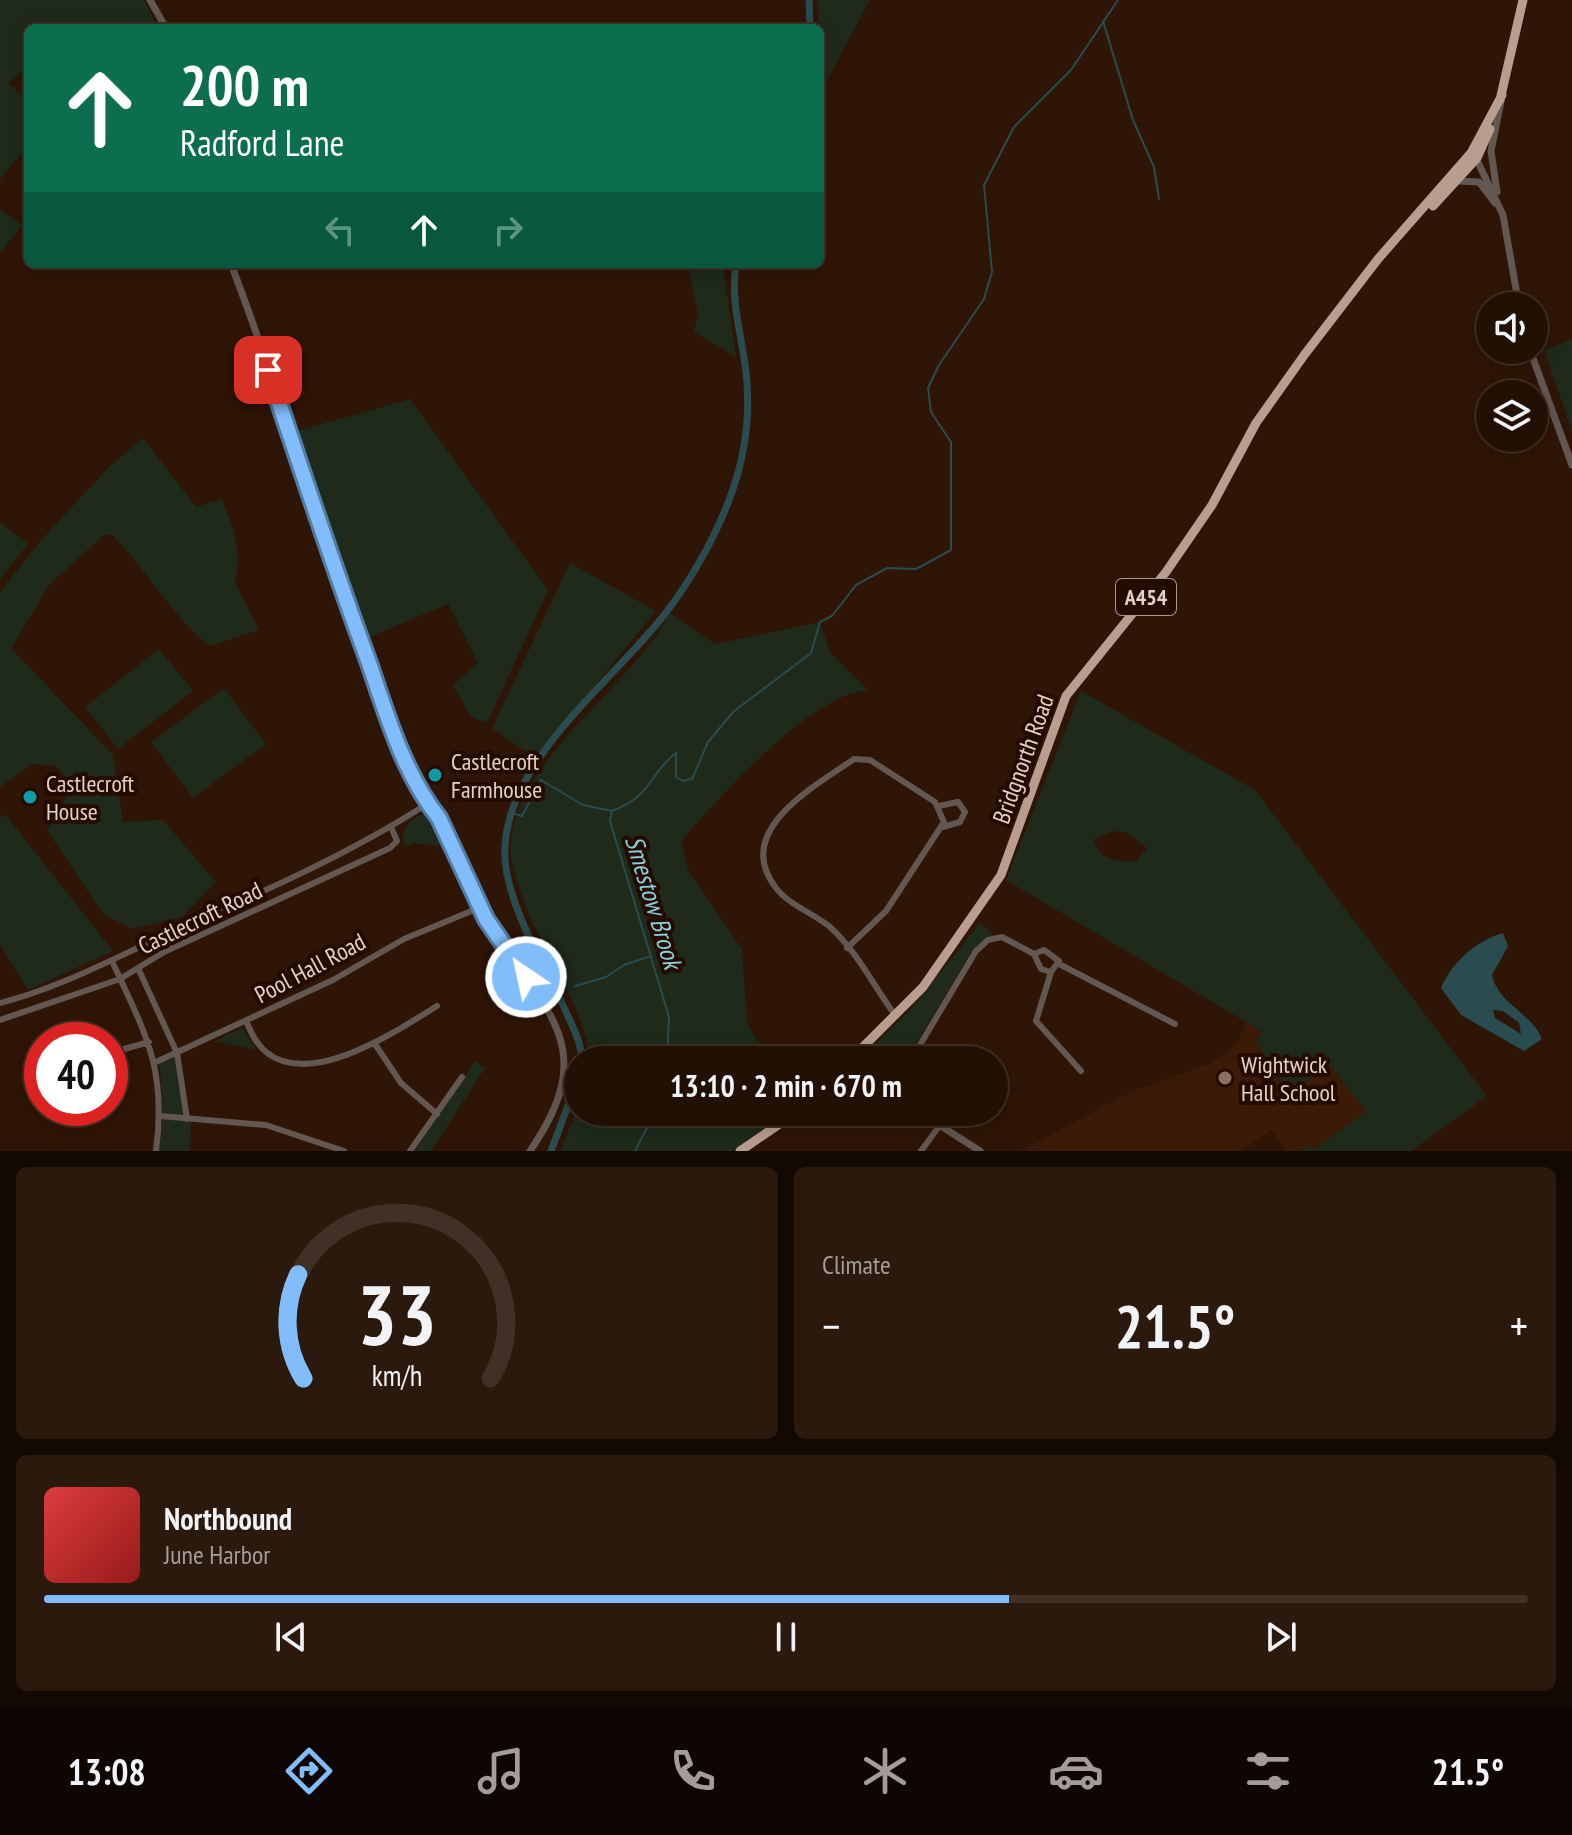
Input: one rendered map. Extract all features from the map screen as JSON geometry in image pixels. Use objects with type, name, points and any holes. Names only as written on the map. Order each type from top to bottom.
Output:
[{"type":"highway","name":"Bridgnorth Road","points":[[1400,235],[1459,181],[1474,155],[1502,95],[1523,0]]},
{"type":"highway","name":"Bridgnorth Road","points":[[864,1046],[923,987],[1001,875],[1066,696],[1166,572],[1212,505],[1264,410],[1378,259],[1474,155]]},
{"type":"highway","points":[[740,1151],[777,1126]]},
{"type":"street","points":[[150,0],[164,24]]},
{"type":"street","points":[[1502,95],[1491,151],[1517,292]]},
{"type":"street","points":[[1474,155],[1498,198]]},
{"type":"street","points":[[1459,181],[1479,182],[1503,215]]},
{"type":"street","points":[[232,268],[340,586],[400,750],[427,804],[439,818],[481,907],[554,1022],[566,1059],[559,1098],[530,1151]]},
{"type":"street","points":[[1535,364],[1572,465]]},
{"type":"street","points":[[895,1015],[829,926],[775,886],[765,851],[767,835],[775,820],[808,792],[854,759],[861,758],[870,760],[939,806],[943,827]]},
{"type":"street","points":[[847,948],[886,911],[943,827],[960,822],[965,812],[958,802],[939,806]]},
{"type":"street","name":"Castlecroft Road","points":[[0,1002],[112,961],[288,880],[391,827],[427,804]]},
{"type":"street","name":"Castlecroft Road","points":[[0,1020],[120,979],[164,952],[390,848],[397,841],[391,827]]},
{"type":"street","name":"Pool Hall Road","points":[[156,1062],[333,980],[404,939],[481,907]]},
{"type":"street","points":[[919,1046],[976,951],[988,940],[1002,937],[1034,954],[1051,953],[1059,964],[1175,1024]]},
{"type":"street","points":[[1034,954],[1037,964],[1051,972]]},
{"type":"street","points":[[112,961],[156,1062],[160,1116],[156,1151]]},
{"type":"street","points":[[1059,964],[1051,972],[1036,1021],[1081,1071]]},
{"type":"street","points":[[138,968],[177,1053],[187,1119]]},
{"type":"street","points":[[246,1021],[260,1046],[283,1061],[342,1057],[375,1044],[437,1006]]},
{"type":"street","points":[[128,1048],[149,1042]]},
{"type":"street","points":[[375,1044],[401,1083],[437,1114]]},
{"type":"street","points":[[410,1151],[462,1077]]},
{"type":"street","points":[[160,1116],[266,1125],[344,1151]]},
{"type":"street","points":[[921,1151],[939,1126]]},
{"type":"street","points":[[942,1126],[980,1151]]},
{"type":"shaded area","name":"Wightwick Hall School","points":[[1247,1020],[1264,1033],[1256,1040],[1290,1091],[1330,1064],[1366,1111],[1313,1151],[1309,1146],[1302,1151],[1287,1151],[1271,1130],[1241,1151],[1021,1151],[1132,1091],[1209,1064],[1237,1044]]},
{"type":"green space","points":[[0,0],[144,0],[156,24],[24,24],[24,69],[8,83],[24,96],[24,151],[0,179]]},
{"type":"green space","points":[[818,0],[870,0],[824,86],[824,24],[819,24]]},
{"type":"green space","points":[[0,209],[22,225],[0,253]]},
{"type":"green space","points":[[723,268],[736,357],[694,332],[698,313],[689,271]]},
{"type":"green space","points":[[1572,339],[1572,431],[1548,362],[1548,348]]},
{"type":"green space","points":[[410,399],[548,590],[487,723],[471,717],[453,685],[478,663],[448,604],[365,639],[293,432]]},
{"type":"green space","points":[[143,438],[196,507],[222,499],[236,540],[238,560],[235,583],[259,630],[210,646],[183,621],[111,534],[103,536],[50,584],[11,648],[113,755],[123,822],[163,820],[216,882],[182,917],[133,929],[103,914],[47,830],[74,785],[55,766],[32,764],[0,787],[0,592],[42,539],[110,466]]},
{"type":"green space","points":[[0,522],[28,544],[0,579]]},
{"type":"green space","points":[[570,563],[656,611],[535,758],[492,728]]},
{"type":"green space","points":[[670,613],[715,644],[820,622],[831,654],[868,690],[845,696],[793,728],[742,775],[681,841],[688,870],[742,949],[747,1024],[762,1046],[587,1046],[572,999],[529,915],[513,865],[511,855],[515,822],[529,789],[549,758],[652,641]]},
{"type":"green space","points":[[159,649],[193,691],[118,749],[85,707]]},
{"type":"green space","points":[[224,688],[266,744],[193,798],[151,742]]},
{"type":"green space","points":[[1081,691],[1255,790],[1487,1096],[1411,1151],[1302,1151],[1309,1145],[1314,1150],[1366,1111],[1330,1065],[1290,1092],[1255,1041],[1263,1032],[1006,880]],"holes":[[[1114,831],[1127,833],[1147,848],[1136,862],[1104,856],[1096,846],[1094,839]]]},
{"type":"green space","points":[[5,814],[113,951],[28,990],[0,944],[0,818]]},
{"type":"green space","points":[[423,814],[430,814],[448,847],[414,843],[405,847],[403,835],[406,827]]},
{"type":"green space","points":[[980,923],[993,934],[972,951],[914,1046],[873,1046],[911,1009]]},
{"type":"green space","points":[[242,1028],[257,1050],[215,1041]]},
{"type":"green space","points":[[176,1056],[185,1118],[162,1115],[160,1063]]},
{"type":"green space","points":[[475,1061],[485,1068],[431,1151],[415,1151]]},
{"type":"green space","points":[[163,1118],[191,1121],[190,1151],[159,1151]]},
{"type":"green space","points":[[570,1126],[769,1126],[732,1151],[560,1151]]},
{"type":"water","points":[[1503,933],[1508,946],[1492,975],[1495,985],[1542,1039],[1524,1051],[1461,1015],[1441,988],[1458,961],[1474,947]],"holes":[[[1493,1010],[1503,1011],[1519,1023],[1521,1034],[1495,1018]]]},
{"type":"waterway","points":[[809,0],[810,24]]},
{"type":"waterway","name":"Smestow Brook","points":[[668,1046],[669,1017],[610,821],[612,811],[644,791],[676,753],[676,777],[683,781],[692,779],[708,742],[734,711],[811,653],[820,622],[832,616],[856,585],[887,568],[916,569],[951,550],[951,442],[931,412],[928,388],[939,365],[984,299],[992,272],[984,185],[1014,127],[1071,70],[1118,0]]},
{"type":"waterway","points":[[1103,21],[1133,120],[1154,167],[1159,199]]},
{"type":"waterway","points":[[580,1046],[534,947],[509,884],[505,845],[511,812],[525,781],[545,750],[665,614],[700,560],[728,503],[742,455],[748,405],[735,305],[736,268]]},
{"type":"waterway","points":[[511,813],[522,816],[541,780],[583,805],[612,811]]},
{"type":"waterway","points":[[575,986],[606,977],[624,965],[651,956]]},
{"type":"waterway","points":[[551,1151],[564,1116]]},
{"type":"waterway","name":"Smestow Brook","points":[[635,1151],[648,1126]]},
{"type":"place","name":"Castlecroft Farmhouse","points":[[435,775]]},
{"type":"place","name":"Castlecroft House","points":[[30,797]]},
{"type":"place","name":"Wightwick Hall School","points":[[1225,1078]]},
{"type":"route","points":[[268,370],[325,543],[400,750],[427,804],[439,818],[486,919],[526,977]]}]
